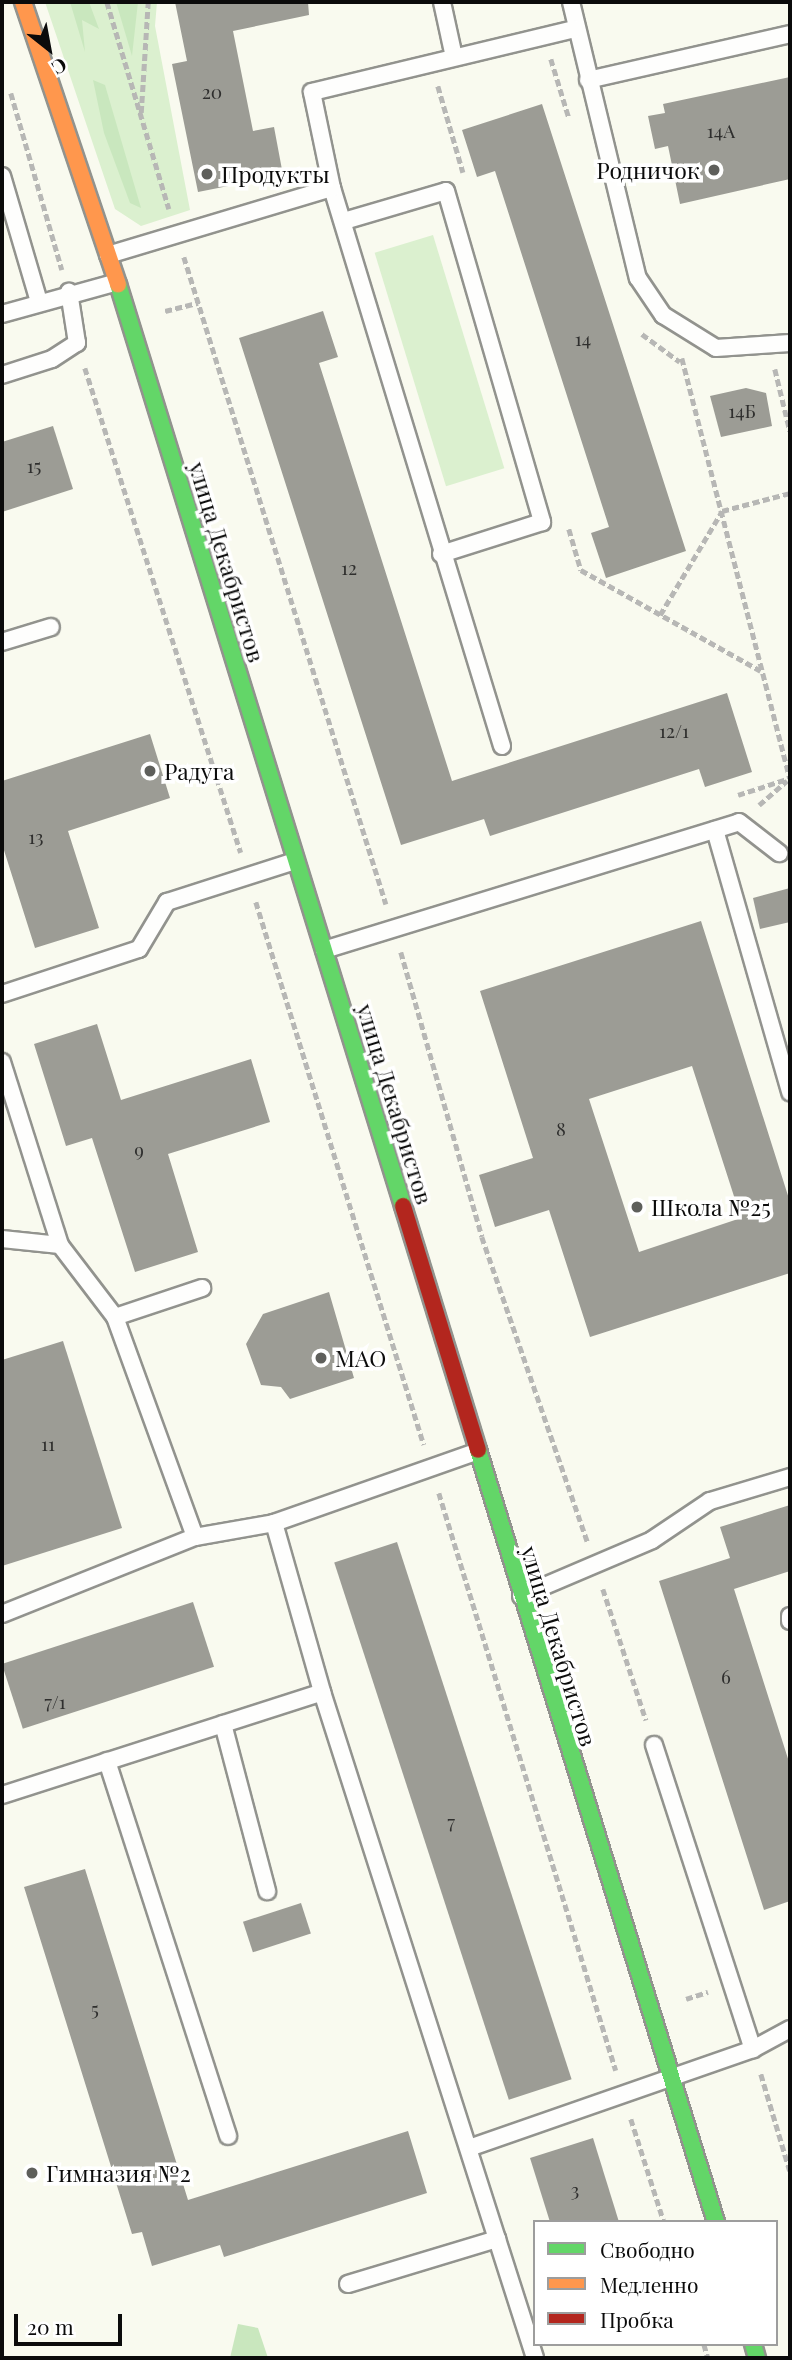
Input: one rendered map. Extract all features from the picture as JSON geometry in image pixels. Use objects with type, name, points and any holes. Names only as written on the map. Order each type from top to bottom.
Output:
[{"type":"street","name":"улица Декабристов","points":[[23,2],[117,282],[324,950],[519,1597],[673,2075],[715,2220]]},
{"type":"lane","points":[[442,2],[454,57]]},
{"type":"lane","points":[[571,2],[638,278],[663,315],[716,348],[770,348],[790,343]]},
{"type":"lane","points":[[502,746],[441,554],[332,188],[312,92],[576,29]]},
{"type":"lane","points":[[588,80],[790,34]]},
{"type":"lane","points":[[2,176],[39,302]]},
{"type":"lane","points":[[108,255],[332,188]]},
{"type":"lane","points":[[344,221],[446,191],[542,522],[441,554]]},
{"type":"lane","points":[[2,314],[69,292],[117,282]]},
{"type":"lane","points":[[2,375],[52,359],[77,343],[69,292]]},
{"type":"lane","points":[[2,642],[51,627]]},
{"type":"lane","points":[[324,950],[739,822],[779,853]]},
{"type":"lane","points":[[715,830],[790,1092]]},
{"type":"lane","points":[[2,994],[139,949],[167,901],[295,861]]},
{"type":"lane","points":[[2,1062],[60,1245],[116,1317],[195,1537]]},
{"type":"lane","points":[[2,1239],[60,1245]]},
{"type":"lane","points":[[116,1317],[202,1288]]},
{"type":"lane","points":[[2,1614],[195,1537],[274,1523],[476,1452]]},
{"type":"lane","points":[[519,1597],[652,1540],[710,1501],[790,1477]]},
{"type":"lane","points":[[274,1523],[321,1692],[535,2358]]},
{"type":"lane","points":[[2,1795],[321,1692]]},
{"type":"lane","points":[[223,1724],[267,1891]]},
{"type":"lane","points":[[654,1745],[753,2049]]},
{"type":"lane","points":[[107,1761],[228,2136]]},
{"type":"lane","points":[[469,2148],[753,2049],[790,2029]]},
{"type":"lane","points":[[348,2284],[497,2239]]},
{"type":"path","points":[[107,2],[177,236],[394,929],[482,1237],[596,1565],[654,1745]]},
{"type":"path","points":[[141,117],[148,2]]},
{"type":"path","points":[[431,62],[466,182]]},
{"type":"path","points":[[9,88],[69,292]]},
{"type":"path","points":[[77,343],[248,876],[663,2220]]},
{"type":"path","points":[[770,348],[790,430]]},
{"type":"path","points":[[680,362],[722,511],[790,778],[739,822]]},
{"type":"path","points":[[660,615],[722,511],[790,493]]},
{"type":"path","points":[[565,517],[580,570],[761,671]]},
{"type":"path","points":[[753,2049],[790,2171]]},
{"type":"green space","points":[[45,2],[157,2],[155,26],[190,210],[141,226],[115,209]]},
{"type":"green space","points":[[70,2],[89,2],[99,29],[82,20],[85,52]]},
{"type":"green space","points":[[116,2],[138,2],[132,56]]},
{"type":"green space","points":[[93,80],[105,85],[141,208],[130,203],[104,133]]},
{"type":"green space","points":[[433,235],[504,468],[446,486],[375,253]]},
{"type":"green space","points":[[238,2324],[258,2328],[268,2358],[230,2358]]},
{"type":"building","points":[[175,2],[308,2],[309,15],[233,31],[253,131],[274,127],[283,175],[198,192],[172,64],[187,61]]},
{"type":"building","points":[[790,77],[790,179],[680,204],[668,146],[655,149],[648,116],[665,113],[663,104]]},
{"type":"building","points":[[542,104],[686,551],[606,578],[591,533],[609,527],[495,171],[477,177],[462,130]]},
{"type":"building","points":[[323,311],[338,357],[319,363],[452,781],[727,693],[752,772],[705,787],[699,769],[490,836],[484,819],[401,845],[239,338]]},
{"type":"building","points":[[746,388],[766,393],[772,426],[721,437],[710,396]]},
{"type":"building","points":[[53,426],[73,489],[2,512],[2,442]]},
{"type":"building","points":[[150,734],[170,798],[68,831],[99,928],[35,948],[2,844],[2,781]]},
{"type":"building","points":[[790,888],[790,922],[760,929],[753,898]]},
{"type":"building","points":[[701,921],[790,1202],[790,1273],[590,1337],[549,1210],[495,1227],[479,1175],[533,1158],[480,991]],"holes":[[[692,1066],[741,1218],[639,1252],[589,1099]]]},
{"type":"building","points":[[97,1024],[121,1100],[251,1059],[270,1122],[168,1154],[198,1252],[135,1272],[92,1138],[66,1146],[34,1044]]},
{"type":"building","points":[[329,1292],[354,1378],[290,1399],[281,1387],[261,1385],[246,1344],[263,1314]]},
{"type":"building","points":[[63,1341],[122,1528],[2,1566],[2,1360]]},
{"type":"building","points":[[790,1505],[790,1571],[734,1589],[790,1765],[790,1901],[764,1910],[659,1581],[730,1558],[720,1527]]},
{"type":"building","points":[[397,1542],[572,2079],[509,2100],[334,1562]]},
{"type":"building","points":[[193,1602],[214,1667],[23,1729],[2,1664]]},
{"type":"building","points":[[85,1869],[188,2200],[408,2131],[427,2193],[224,2257],[220,2245],[152,2266],[142,2232],[132,2234],[24,1887]]},
{"type":"building","points":[[301,1903],[311,1933],[253,1952],[243,1922]]},
{"type":"building","points":[[593,2138],[618,2220],[549,2220],[530,2158]]},
{"type":"traffic: fast","points":[[118,284],[403,1206]]},
{"type":"traffic: fast","points":[[478,1450],[715,2220]]},
{"type":"traffic: fast","points":[[754,2346],[757,2358]]},
{"type":"traffic: slow","points":[[23,2],[118,284]]},
{"type":"traffic: jam","points":[[403,1206],[478,1450]]},
{"type":"place","name":"Родничок","points":[[714,170]]},
{"type":"place","name":"Продукты","points":[[207,174]]},
{"type":"place","name":"Радуга","points":[[150,771]]},
{"type":"place","name":"Школа №25","points":[[637,1207]]},
{"type":"place","name":"МАО","points":[[321,1358]]},
{"type":"place","name":"Гимназия №2","points":[[32,2173]]}]
